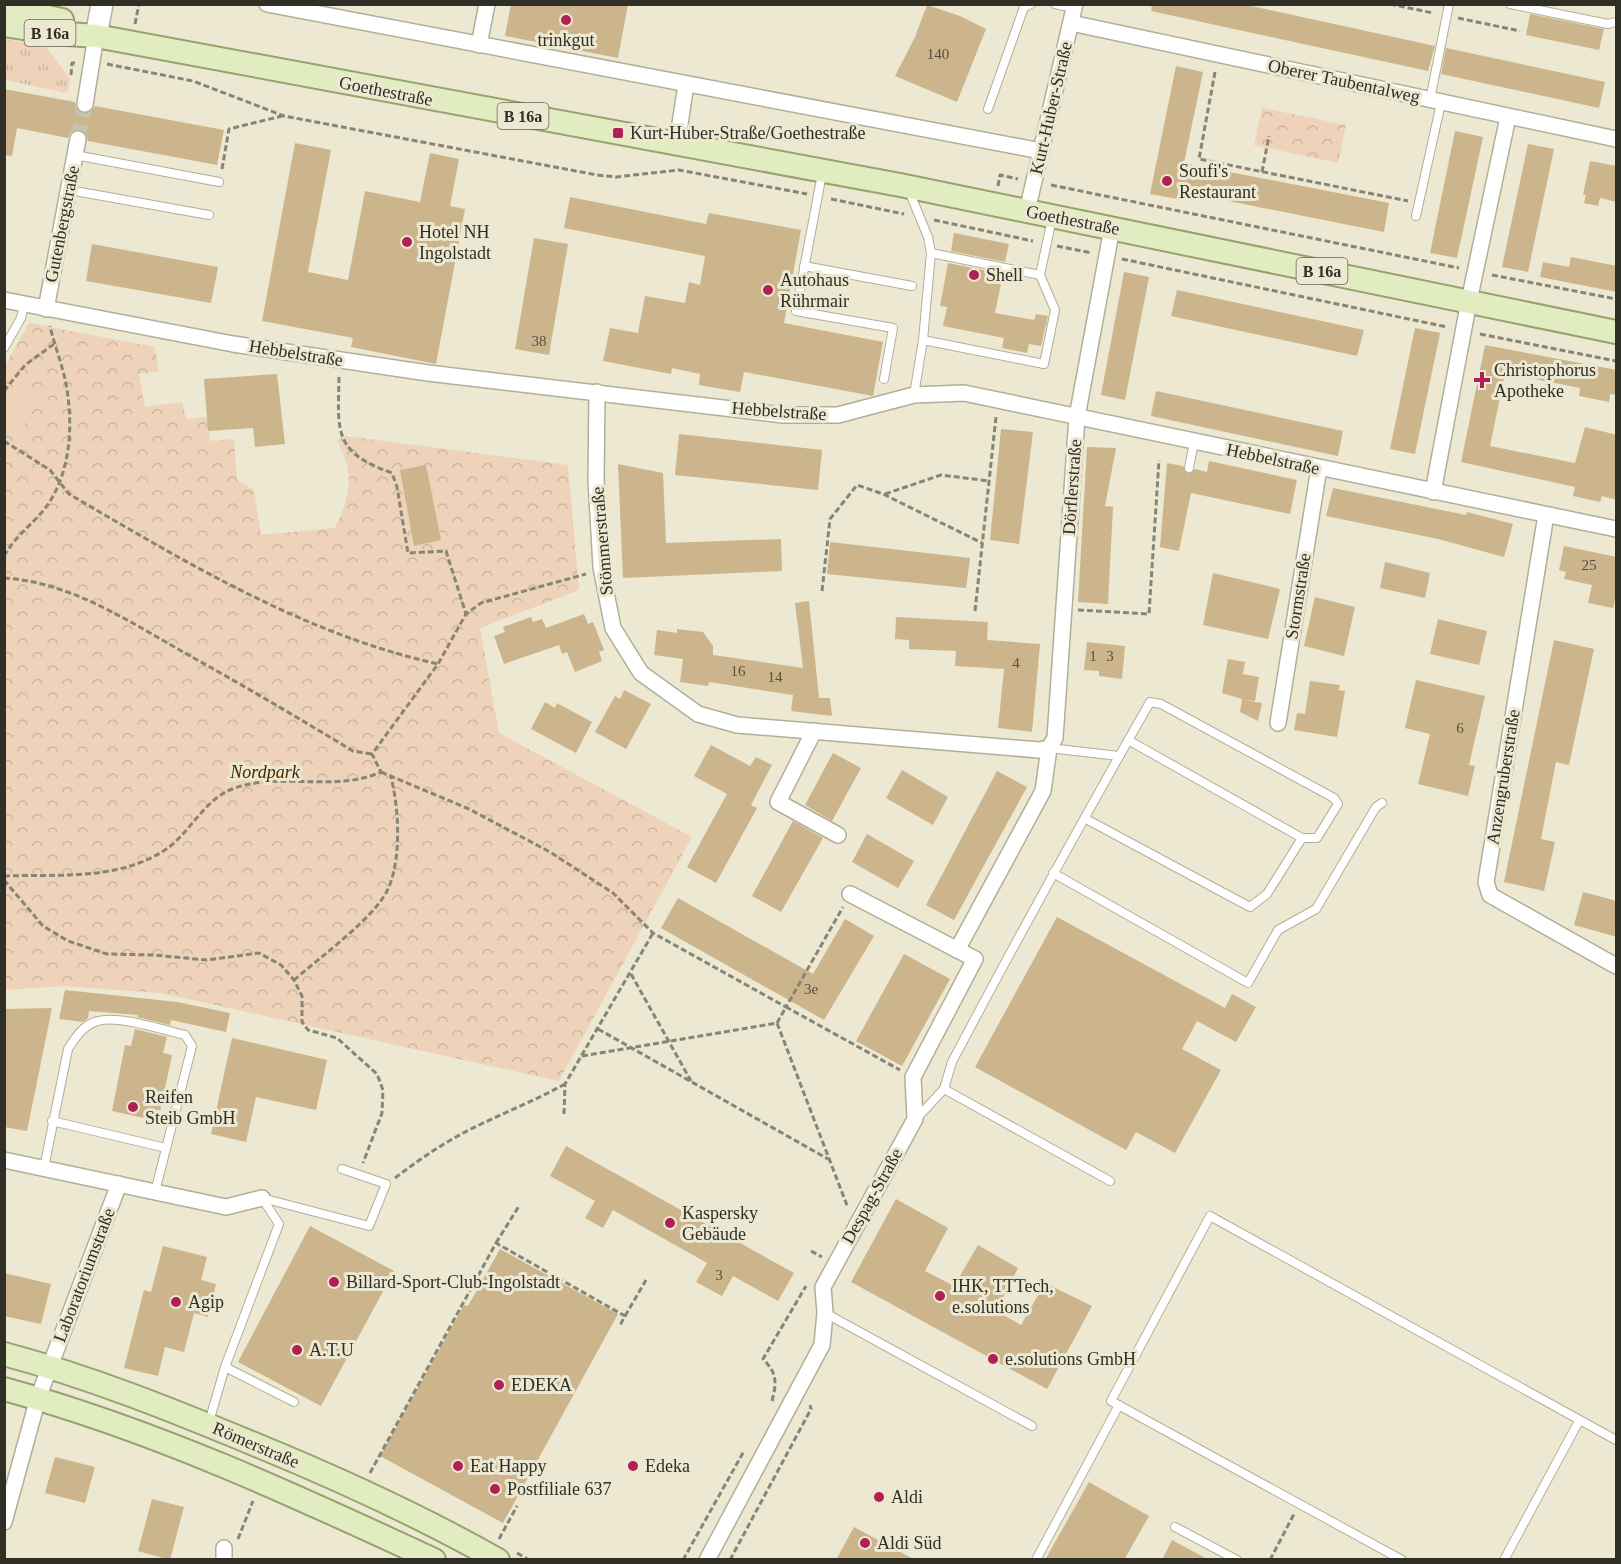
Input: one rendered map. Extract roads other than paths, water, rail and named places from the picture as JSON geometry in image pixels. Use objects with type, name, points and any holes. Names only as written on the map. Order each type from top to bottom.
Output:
[{"type":"main road","name":"B 16a","points":[[4,8],[62,20],[96,36]]},
{"type":"main road","name":"B 16a","points":[[4,25],[54,33],[96,36]]},
{"type":"main road","name":"Goethestraße","points":[[96,36],[1027,210],[1617,332]]},
{"type":"main road","name":"Römerstraße","points":[[4,1354],[49,1366],[208,1424],[498,1551]]},
{"type":"main road","name":"Römerstraße","points":[[4,1389],[143,1433],[260,1480],[434,1560]]},
{"type":"street","points":[[85,104],[102,4]]},
{"type":"street","points":[[267,4],[1041,151]]},
{"type":"street","points":[[479,45],[487,4]]},
{"type":"street","name":"Oberer Taubentalweg","points":[[1073,12],[1218,54],[1617,139]]},
{"type":"street","name":"Kurt-Huber-Straße","points":[[1027,210],[1073,12]]},
{"type":"street","points":[[676,144],[686,84]]},
{"type":"street","points":[[1433,492],[1463,330],[1508,117]]},
{"type":"street","name":"Gutenbergstraße","points":[[46,309],[78,139]]},
{"type":"street","name":"Dörflerstraße","points":[[957,950],[1043,791],[1049,748],[1055,738],[1077,417],[1112,228]]},
{"type":"street","name":"Hebbelstraße","points":[[4,300],[339,360],[794,415],[838,415],[914,395],[964,393],[1617,529]]},
{"type":"street","name":"Stömmerstraße","points":[[597,392],[596,480],[602,569],[613,628],[641,673],[698,714],[736,725],[1039,750],[1049,748]]},
{"type":"street","name":"Stormstraße","points":[[1278,723],[1319,468]]},
{"type":"street","name":"Anzengruberstraße","points":[[1546,515],[1486,882],[1490,896],[1617,966]]},
{"type":"street","points":[[814,731],[778,802],[838,835]]},
{"type":"street","points":[[850,894],[975,959],[913,1077],[915,1119]]},
{"type":"street","name":"Despag-Straße","points":[[825,1313],[823,1287],[915,1119]]},
{"type":"street","name":"Laboratoriumstraße","points":[[4,1160],[225,1207],[262,1198]]},
{"type":"street","name":"Laboratoriumstraße","points":[[4,1522],[38,1398],[118,1184]]},
{"type":"street","points":[[707,1560],[822,1344],[825,1313]]},
{"type":"lane","points":[[988,109],[1024,7],[1031,4]]},
{"type":"lane","points":[[1055,4],[1073,12]]},
{"type":"lane","points":[[1416,216],[1436,101],[1449,4]]},
{"type":"lane","points":[[1510,4],[1608,24],[1617,22]]},
{"type":"lane","points":[[75,155],[219,182]]},
{"type":"lane","points":[[822,171],[796,311],[893,328],[884,379]]},
{"type":"lane","points":[[907,187],[921,218],[932,253],[923,340],[914,395]]},
{"type":"lane","points":[[69,190],[209,215]]},
{"type":"lane","points":[[923,340],[1044,364],[1055,310],[1040,275],[1052,216]]},
{"type":"lane","points":[[932,253],[1040,275]]},
{"type":"lane","points":[[804,266],[912,286]]},
{"type":"lane","points":[[4,348],[21,318],[24,304]]},
{"type":"lane","points":[[1189,468],[1194,442]]},
{"type":"lane","points":[[915,1119],[945,1089],[952,1062],[1053,873],[1086,819],[1119,756],[1128,740],[1150,702],[1161,704],[1334,798],[1338,804],[1317,838],[1302,838],[1128,740]]},
{"type":"lane","points":[[1049,748],[1119,756]]},
{"type":"lane","points":[[1053,873],[1248,983],[1278,930],[1316,909],[1376,807],[1382,803]]},
{"type":"lane","points":[[1086,819],[1250,907],[1268,894],[1302,838]]},
{"type":"lane","points":[[44,1168],[68,1049],[78,1033],[97,1021],[115,1020],[185,1035],[192,1046],[155,1192]]},
{"type":"lane","points":[[945,1089],[1110,1181]]},
{"type":"lane","points":[[52,1121],[166,1149]]},
{"type":"lane","points":[[262,1198],[369,1226],[386,1184],[342,1169]]},
{"type":"lane","points":[[208,1424],[225,1367],[279,1224],[262,1198]]},
{"type":"lane","points":[[1402,1560],[1111,1401],[1210,1216],[1617,1440]]},
{"type":"lane","points":[[825,1313],[1032,1426]]},
{"type":"lane","points":[[225,1367],[294,1402]]},
{"type":"lane","points":[[1036,1560],[1119,1405]]},
{"type":"lane","points":[[1504,1560],[1579,1421]]},
{"type":"lane","points":[[1175,1527],[1237,1560]]},
{"type":"tunnel","points":[[78,139],[85,104]]},
{"type":"place","name":"trinkgut","points":[[566,20]]},
{"type":"place","name":"Kurt-Huber-Straße/Goethestraße","points":[[618,133]]},
{"type":"place","name":"Soufi's Restaurant","points":[[1167,181]]},
{"type":"place","name":"Hotel NH Ingolstadt","points":[[407,242]]},
{"type":"place","name":"Shell","points":[[974,275]]},
{"type":"place","name":"Autohaus Rührmair","points":[[768,290]]},
{"type":"place","name":"Christophorus Apotheke","points":[[1482,380]]},
{"type":"place","name":"Reifen Steib GmbH","points":[[133,1107]]},
{"type":"place","name":"Kaspersky Gebäude","points":[[670,1223]]},
{"type":"place","name":"Billard-Sport-Club-Ingolstadt","points":[[334,1282]]},
{"type":"place","name":"IHK, TTTech, e.solutions","points":[[940,1296]]},
{"type":"place","name":"Agip","points":[[176,1302]]},
{"type":"place","name":"A.T.U","points":[[297,1350]]},
{"type":"place","name":"e.solutions GmbH","points":[[993,1359]]},
{"type":"place","name":"EDEKA","points":[[499,1385]]},
{"type":"place","name":"Eat Happy","points":[[458,1466]]},
{"type":"place","name":"Edeka","points":[[633,1466]]},
{"type":"place","name":"Postfiliale 637","points":[[495,1489]]},
{"type":"place","name":"Aldi","points":[[879,1497]]},
{"type":"place","name":"Aldi Süd","points":[[865,1543]]},
{"type":"park label","name":"Nordpark","points":[[265,772]]}]
